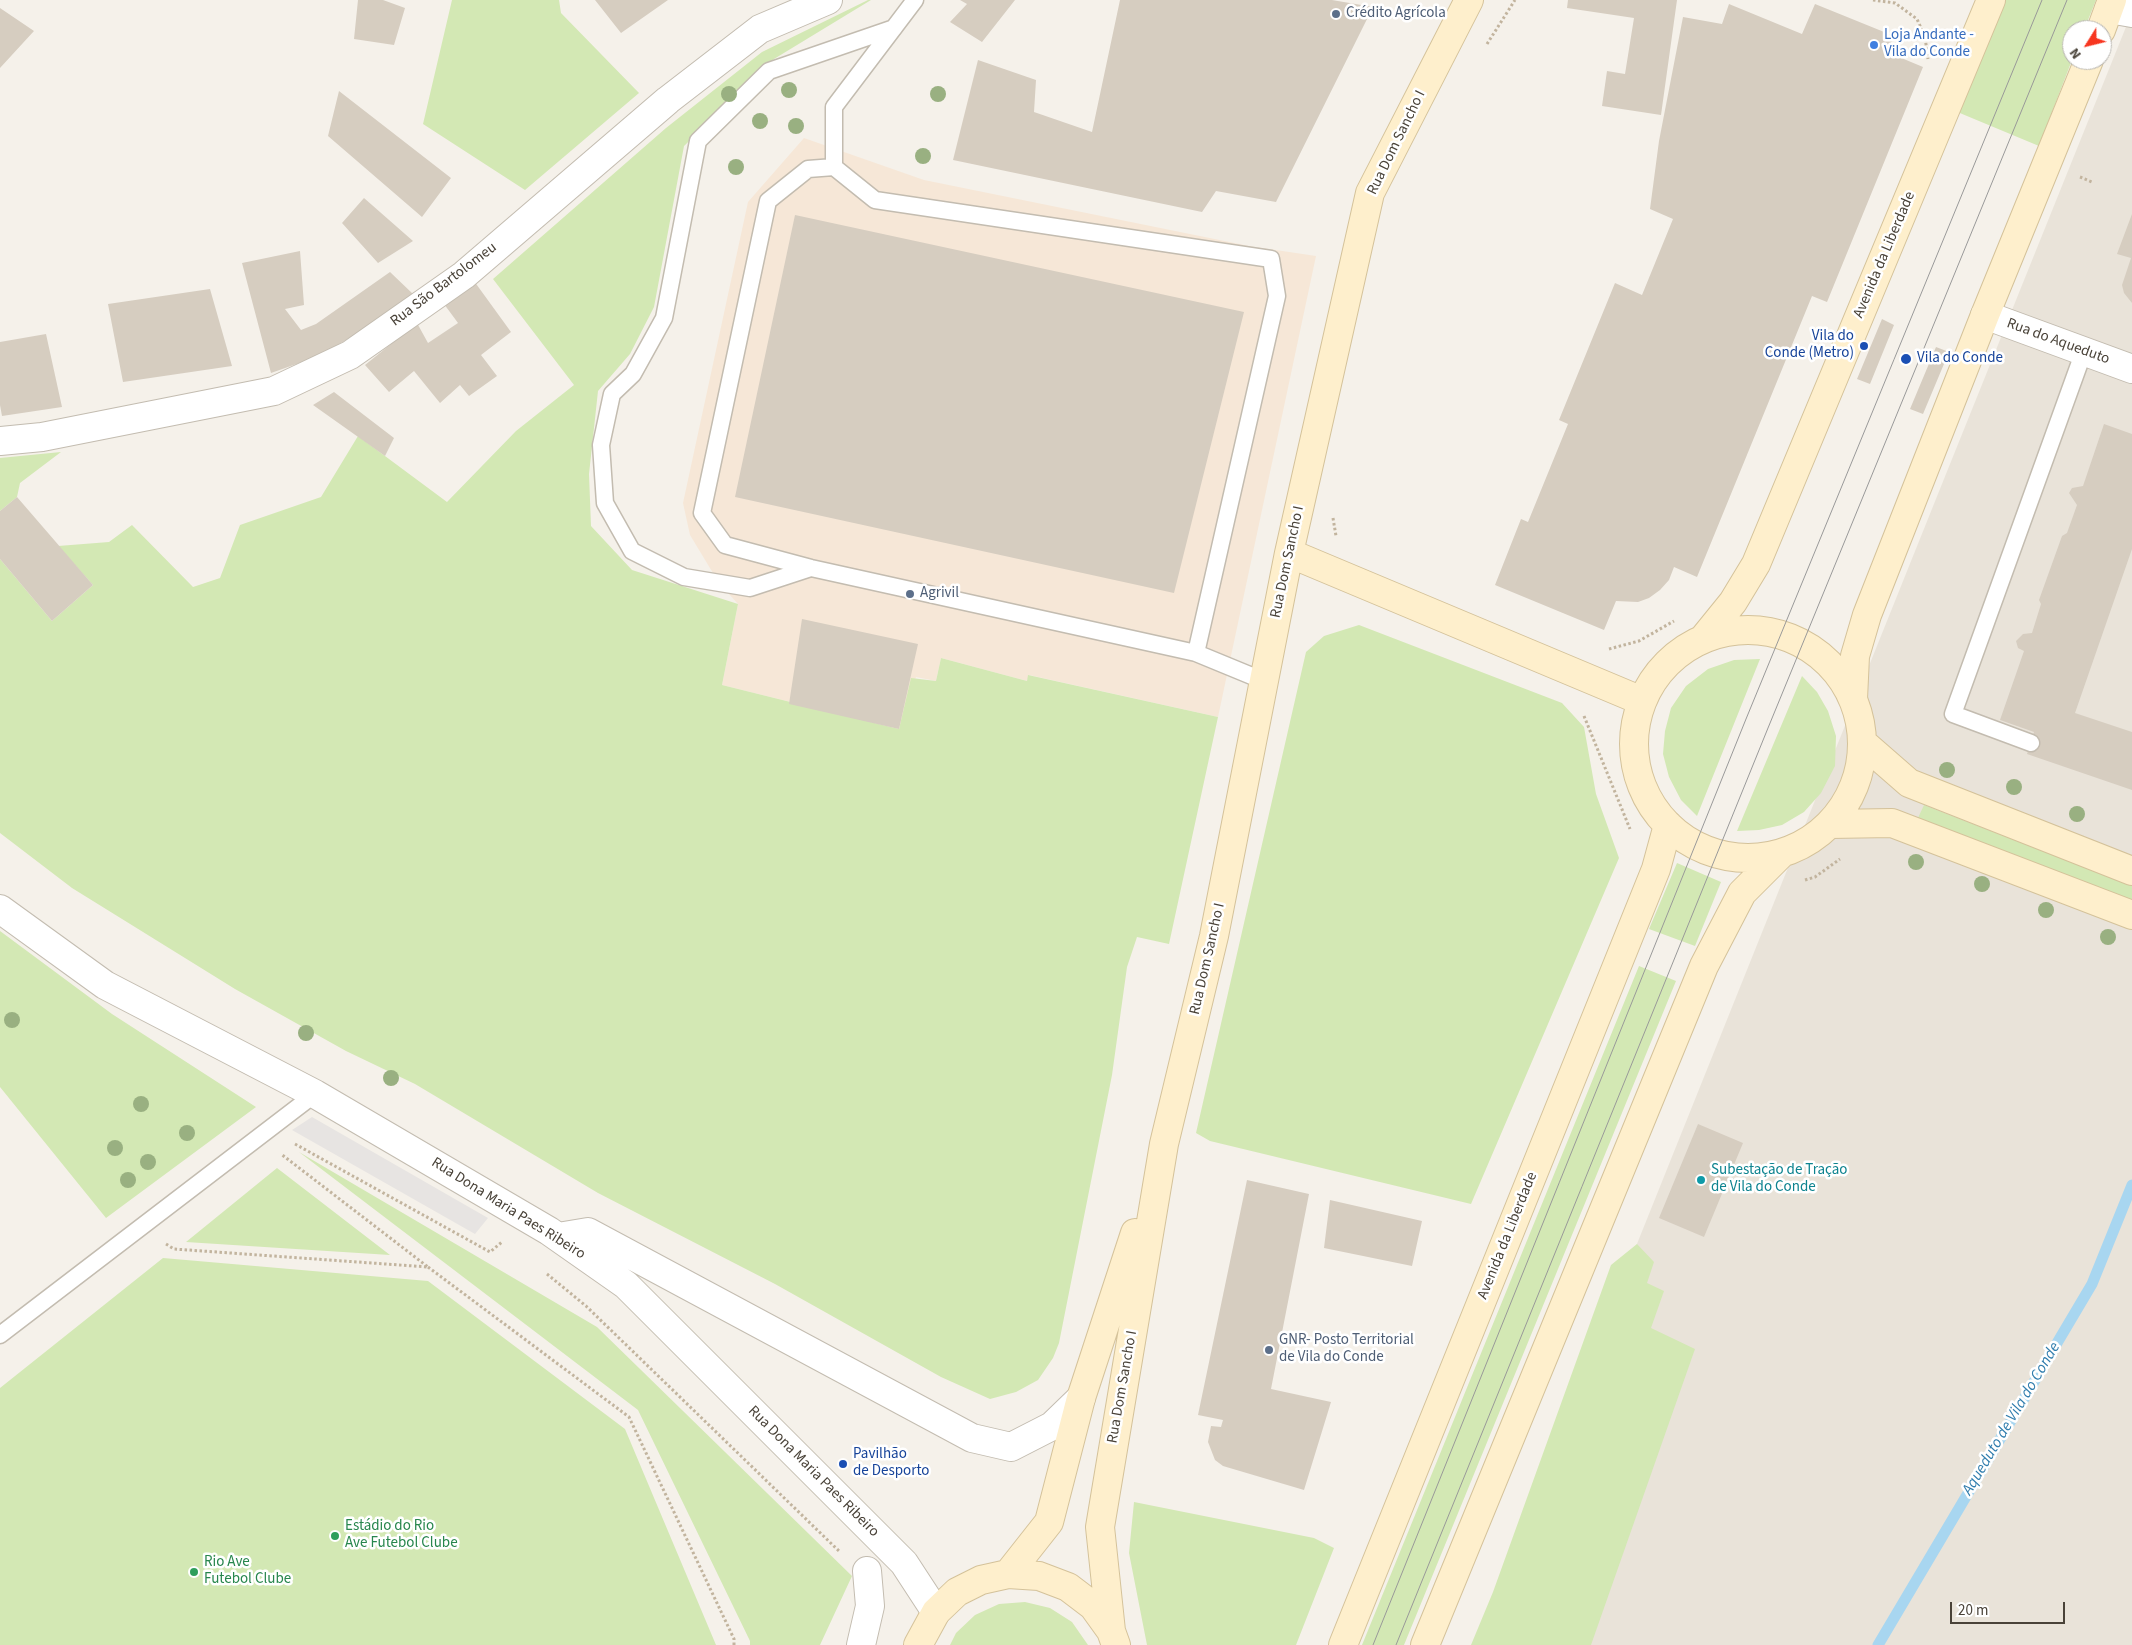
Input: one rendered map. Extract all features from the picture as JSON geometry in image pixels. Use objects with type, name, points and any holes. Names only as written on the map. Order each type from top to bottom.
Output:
[{"type":"street","name":"Rua São Bartolomeu","points":[[0,441],[42,437],[274,391],[350,355],[464,274],[668,100],[760,29],[828,0]]},
{"type":"street","name":"Rua Dom Sancho I","points":[[1114,1638],[1100,1528],[1164,1144],[1214,936],[1289,553],[1370,192],[1469,0]]},
{"type":"street","name":"Avenida da Liberdade","points":[[1703,639],[1733,602],[1756,564],[1988,0]]},
{"type":"street","points":[[1853,699],[1855,656],[1867,615],[1985,315],[2085,70]]},
{"type":"street","name":"Rua do Aqueduto","points":[[1985,315],[2132,369]]},
{"type":"street","points":[[1289,553],[1642,701]]},
{"type":"street","points":[[1756,630],[1793,639],[1803,644],[1832,667],[1853,699],[1860,720],[1862,742],[1859,772],[1847,800],[1830,824],[1807,842],[1781,854],[1757,858],[1732,857],[1709,851],[1687,840],[1668,825],[1648,798],[1636,767],[1634,734],[1642,701],[1657,675],[1678,654],[1703,639],[1729,631],[1756,630]]},
{"type":"street","points":[[1862,742],[1909,783],[2132,871]]},
{"type":"street","points":[[1830,824],[1892,823],[2132,915]]},
{"type":"street","name":"Avenida da Liberdade","points":[[1343,1645],[1656,869],[1668,825]]},
{"type":"street","points":[[1426,1645],[1704,966],[1742,893],[1781,854]]},
{"type":"street","name":"Rua Dona Maria Paes Ribeiro","points":[[0,909],[105,985],[315,1094],[558,1237],[626,1285],[904,1563],[936,1612]]},
{"type":"street","name":"Rua Dom Sancho I","points":[[1008,1574],[1049,1522],[1081,1398],[1164,1144]]},
{"type":"street","points":[[558,1237],[588,1232],[972,1438],[1012,1447],[1052,1426],[1081,1398]]},
{"type":"street","points":[[861,1645],[870,1606],[868,1571]]},
{"type":"street","name":"Rua Dom Sancho I","points":[[918,1645],[936,1612],[957,1592],[981,1580],[1008,1574],[1039,1576],[1068,1587],[1093,1606],[1114,1638]]},
{"type":"lane","points":[[834,168],[834,107],[915,0]]},
{"type":"lane","points":[[811,568],[750,588],[684,577],[632,551],[605,503],[601,445],[612,394],[633,374],[664,318],[698,141],[769,71],[894,28]]},
{"type":"lane","points":[[1196,653],[1277,296],[1271,259],[875,200],[834,168],[808,169],[768,201],[702,513],[725,546],[811,568],[1196,653],[1264,681]]},
{"type":"lane","points":[[2031,743],[1954,714],[2084,351]]},
{"type":"lane","points":[[0,1335],[315,1094]]},
{"type":"path","points":[[1484,49],[1514,0]]},
{"type":"path","points":[[1873,0],[1895,4],[1917,19],[1925,37],[1929,65]]},
{"type":"path","points":[[2080,177],[2092,182]]},
{"type":"path","points":[[1332,510],[1336,537],[1342,543]]},
{"type":"path","points":[[1604,650],[1639,641],[1676,620]]},
{"type":"path","points":[[288,1140],[490,1252],[505,1239]]},
{"type":"path","points":[[276,1149],[428,1267],[629,1417],[734,1639],[734,1645]]},
{"type":"path","points":[[159,1240],[174,1249],[428,1267]]},
{"type":"path","points":[[540,1269],[586,1306],[838,1551],[868,1571]]},
{"type":"shaded area","points":[[2132,12],[2132,1645],[1476,1645],[2109,70],[2112,70],[2112,62]]},
{"type":"shaded area","points":[[804,138],[924,180],[1249,246],[1316,256],[1218,717],[1029,675],[1027,681],[941,658],[936,681],[916,677],[899,729],[722,685],[738,604],[719,583],[690,535],[683,503],[748,202]]},
{"type":"shaded area","points":[[312,1117],[488,1218],[475,1234],[292,1130]]},
{"type":"green space","points":[[452,0],[559,0],[561,13],[639,93],[525,190],[423,124]]},
{"type":"green space","points":[[871,0],[774,59],[684,146],[654,307],[630,354],[598,391],[589,474],[591,526],[632,570],[738,604],[722,685],[899,729],[911,678],[936,681],[941,658],[1027,681],[1028,675],[1218,717],[1169,944],[1137,937],[1127,967],[1112,1075],[1059,1343],[1053,1358],[1038,1380],[1016,1392],[990,1399],[941,1377],[775,1284],[598,1193],[415,1084],[346,1051],[235,989],[72,888],[0,833],[0,559],[52,621],[93,585],[58,546],[109,542],[132,525],[193,587],[220,578],[240,525],[321,497],[358,436],[447,502],[516,431],[574,385],[493,279],[666,128],[762,52]]},
{"type":"green space","points":[[2003,0],[2096,0],[2088,20],[2062,20],[2062,70],[2068,70],[2039,146],[1955,111]]},
{"type":"green space","points":[[61,452],[20,483],[17,497],[0,511],[0,458]]},
{"type":"green space","points":[[1359,625],[1562,703],[1584,727],[1596,794],[1619,858],[1471,1204],[1210,1141],[1196,1133],[1306,652],[1324,636]]},
{"type":"green space","points":[[1760,659],[1697,816],[1681,800],[1669,777],[1663,754],[1665,731],[1671,708],[1686,686],[1708,669],[1734,660]]},
{"type":"green space","points":[[1802,676],[1817,692],[1828,711],[1836,736],[1835,766],[1821,793],[1804,812],[1782,825],[1759,830],[1737,831]]},
{"type":"green space","points":[[1924,805],[2132,886],[2132,901],[1918,818]]},
{"type":"green space","points":[[1677,863],[1721,882],[1695,946],[1649,929]]},
{"type":"green space","points":[[0,931],[112,1014],[256,1107],[106,1218],[0,1087]]},
{"type":"green space","points":[[1639,966],[1676,981],[1404,1645],[1362,1645]]},
{"type":"green space","points":[[299,1152],[597,1327],[852,1576],[820,1645],[750,1645],[750,1641],[638,1410]]},
{"type":"green space","points":[[277,1168],[390,1255],[186,1242]]},
{"type":"green space","points":[[1637,1244],[1654,1262],[1647,1283],[1664,1291],[1651,1328],[1695,1349],[1591,1645],[1471,1645],[1493,1592],[1611,1265]]},
{"type":"green space","name":"Estádio do Rio Ave Futebol Clube","points":[[163,1258],[428,1281],[625,1429],[716,1645],[0,1645],[0,1388]]},
{"type":"green space","points":[[1134,1502],[1314,1538],[1334,1548],[1296,1645],[1147,1645],[1129,1553]]},
{"type":"green space","points":[[1025,1602],[1050,1608],[1072,1622],[1088,1645],[950,1645],[956,1633],[975,1615],[999,1604]]},
{"type":"building","points":[[358,0],[383,0],[405,8],[394,45],[354,39]]},
{"type":"building","points":[[595,0],[668,0],[621,33]]},
{"type":"building","points":[[960,0],[1015,0],[982,42],[950,22],[967,4]]},
{"type":"building","points":[[1120,0],[1332,0],[1373,7],[1276,202],[1216,191],[1202,212],[953,160],[978,60],[1036,80],[1034,112],[1092,132]]},
{"type":"building","points":[[1568,0],[1677,0],[1661,115],[1602,106],[1607,71],[1625,74],[1634,18],[1567,8]]},
{"type":"building","points":[[1729,4],[1802,34],[1815,4],[1894,36],[1887,52],[1923,67],[1827,302],[1812,296],[1697,577],[1674,567],[1669,580],[1649,598],[1638,602],[1616,601],[1604,630],[1495,585],[1521,519],[1528,522],[1568,424],[1559,420],[1615,283],[1642,295],[1673,219],[1650,209],[1659,141],[1683,17],[1722,24]]},
{"type":"building","points":[[0,8],[34,31],[0,68]]},
{"type":"building","points":[[339,91],[451,178],[422,217],[328,136]]},
{"type":"building","points":[[364,198],[413,241],[378,263],[342,223]]},
{"type":"building","points":[[2132,214],[2132,303],[2124,293],[2122,285],[2131,258],[2117,254]]},
{"type":"building","points":[[795,215],[1244,312],[1174,593],[735,497]]},
{"type":"building","points":[[300,251],[304,305],[285,309],[301,330],[316,324],[390,272],[413,294],[371,325],[319,356],[271,373],[242,263]]},
{"type":"building","points":[[474,281],[511,332],[481,355],[497,376],[469,396],[460,385],[440,403],[414,371],[389,392],[365,365],[417,323],[428,343],[458,323],[444,304]]},
{"type":"building","points":[[210,289],[232,366],[123,382],[108,304]]},
{"type":"building","points":[[1882,319],[1894,325],[1870,384],[1857,379]]},
{"type":"building","points":[[46,334],[62,407],[2,416],[0,405],[0,342]]},
{"type":"building","points":[[1936,347],[1949,352],[1923,414],[1910,409]]},
{"type":"building","points":[[334,392],[394,438],[385,456],[313,405]]},
{"type":"building","points":[[2104,424],[2132,434],[2132,549],[2075,713],[2132,732],[2132,790],[2027,754],[2034,732],[2000,720],[2024,651],[2018,648],[2016,641],[2023,634],[2032,633],[2041,604],[2039,600],[2062,536],[2067,533],[2077,505],[2069,493],[2072,488],[2083,486]]},
{"type":"building","points":[[17,497],[93,585],[52,621],[0,559],[0,511]]},
{"type":"building","points":[[802,619],[918,644],[899,729],[789,704]]},
{"type":"building","name":"Subestação de Tração de Vila do Conde","points":[[1698,1124],[1743,1143],[1704,1237],[1659,1218]]},
{"type":"building","points":[[1247,1180],[1309,1194],[1271,1389],[1331,1402],[1304,1490],[1223,1466],[1215,1460],[1208,1442],[1211,1426],[1221,1427],[1223,1420],[1198,1415]]},
{"type":"building","points":[[1330,1200],[1422,1221],[1412,1266],[1324,1248]]},
{"type":"waterway","name":"Aqueduto de Vila do Conde","points":[[1878,1645],[2092,1284],[2132,1185]]},
{"type":"tram line","points":[[1373,1645],[1746,719],[2042,0]]},
{"type":"tram line","points":[[1396,1645],[1768,728],[2067,0]]},
{"type":"place","name":"Crédito Agrícola","points":[[1336,14]]},
{"type":"place","name":"Loja Andante - Vila do Conde","points":[[1874,45]]},
{"type":"place","name":"Vila do Conde (Metro)","points":[[1864,346]]},
{"type":"place","name":"Vila do Conde","points":[[1906,359]]},
{"type":"place","name":"Agrivil","points":[[910,594]]},
{"type":"place","name":"Subestação de Tração de Vila do Conde","points":[[1701,1180]]},
{"type":"place","name":"GNR- Posto Territorial de Vila do Conde","points":[[1269,1350]]},
{"type":"place","name":"Pavilhão de Desporto","points":[[843,1464]]},
{"type":"place","name":"Estádio do Rio Ave Futebol Clube","points":[[335,1536]]},
{"type":"place","name":"Rio Ave Futebol Clube","points":[[194,1572]]}]
